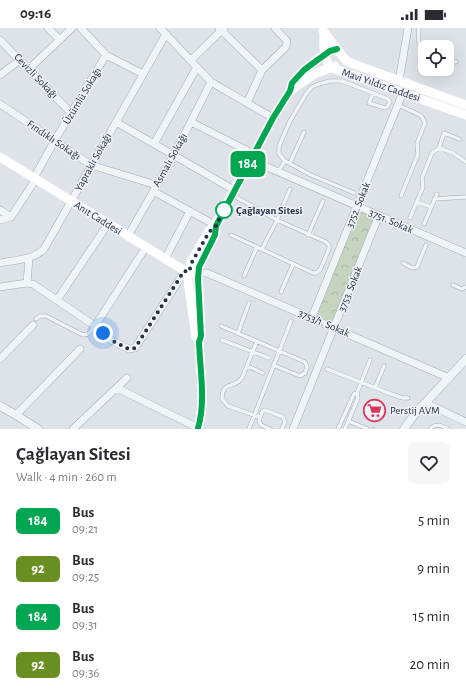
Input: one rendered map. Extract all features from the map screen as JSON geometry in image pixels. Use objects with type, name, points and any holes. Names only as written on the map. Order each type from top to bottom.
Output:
[{"type":"main road","name":"Mavi Yıldız Caddesi","points":[[322,31],[344,58],[354,64],[466,105]]},
{"type":"main road","name":"Mavi Yıldız Caddesi","points":[[322,31],[326,63],[332,68],[466,115]]},
{"type":"main road","points":[[198,429],[202,406],[199,342],[201,336],[190,272],[199,267],[215,235],[216,226],[273,118],[290,91],[292,83],[304,70],[330,51],[337,49]]},
{"type":"main road","points":[[290,91],[314,74],[339,64],[344,58]]},
{"type":"main road","name":"Anıt Caddesi","points":[[0,157],[165,259],[190,272]]},
{"type":"street","points":[[48,28],[60,40]]},
{"type":"street","points":[[28,69],[72,28]]},
{"type":"street","points":[[80,28],[106,55],[143,74]]},
{"type":"street","points":[[160,28],[211,82],[273,118]]},
{"type":"street","points":[[247,103],[262,70],[286,47],[287,41],[274,28]]},
{"type":"street","points":[[399,81],[408,28]]},
{"type":"street","points":[[191,60],[222,29],[262,70]]},
{"type":"street","name":"Yapraklı Sokağı","points":[[0,263],[29,258],[44,249],[166,34]]},
{"type":"street","name":"Cevizli Sokağı","points":[[0,40],[71,113]]},
{"type":"street","name":"Üzümlü Sokağı","points":[[11,217],[35,179],[55,140],[106,55]]},
{"type":"street","points":[[0,75],[20,60]]},
{"type":"street","points":[[154,144],[197,67]]},
{"type":"street","name":"Asmalı Sokağı","points":[[128,236],[174,155],[211,82]]},
{"type":"street","name":"3752. Sokak","points":[[312,317],[403,92]]},
{"type":"street","name":"Fındıklı Sokağı","points":[[0,104],[91,165],[155,188],[216,226]]},
{"type":"street","points":[[116,122],[174,155],[233,193]]},
{"type":"street","name":"3751. Sokak","points":[[191,122],[278,172],[466,253]]},
{"type":"street","points":[[0,210],[11,217]]},
{"type":"street","points":[[165,259],[190,211]]},
{"type":"street","name":"3753. Sokak","points":[[293,429],[379,215]]},
{"type":"street","points":[[0,220],[11,217]]},
{"type":"street","points":[[57,300],[108,224]]},
{"type":"street","points":[[95,326],[146,247]]},
{"type":"street","points":[[27,282],[29,258]]},
{"type":"street","points":[[0,287],[27,282],[36,286],[95,326],[111,340],[129,349],[135,348],[190,272]]},
{"type":"street","name":"3753/1. Sokak","points":[[190,272],[207,273],[312,317],[449,378]]},
{"type":"street","points":[[0,359],[34,322]]},
{"type":"street","points":[[16,414],[80,348]]},
{"type":"street","points":[[404,429],[466,359]]},
{"type":"street","points":[[74,429],[127,378]]},
{"type":"street","points":[[117,388],[198,429]]},
{"type":"street","points":[[426,403],[466,422]]},
{"type":"street","points":[[0,406],[16,414],[38,429]]},
{"type":"lane","points":[[418,40],[419,28]]},
{"type":"lane","points":[[354,193],[311,175],[284,161],[279,154],[279,146],[290,121],[306,94],[312,87],[330,81],[342,82],[373,93],[388,99],[390,102],[387,107],[385,108],[369,103],[373,93]]},
{"type":"lane","points":[[398,105],[420,115],[425,123],[416,143],[418,154],[401,196]]},
{"type":"lane","points":[[290,164],[304,132]]},
{"type":"lane","points":[[410,218],[423,187],[422,178],[432,153],[439,148],[444,133],[459,138]]},
{"type":"lane","points":[[439,148],[453,153],[466,162]]},
{"type":"lane","points":[[278,172],[284,161]]},
{"type":"lane","points":[[262,249],[277,220],[290,189]]},
{"type":"lane","points":[[231,235],[313,273],[320,270],[329,249],[329,245],[326,242],[277,220],[233,193]]},
{"type":"lane","points":[[424,224],[437,194]]},
{"type":"lane","points":[[434,199],[466,197]]},
{"type":"lane","points":[[308,235],[323,201]]},
{"type":"lane","points":[[417,202],[431,207]]},
{"type":"lane","points":[[403,263],[412,268],[417,267],[426,246]]},
{"type":"lane","points":[[244,276],[257,247]]},
{"type":"lane","points":[[281,292],[293,264]]},
{"type":"lane","points":[[453,285],[462,289],[466,287]]},
{"type":"lane","points":[[238,333],[250,303]]},
{"type":"lane","points":[[34,322],[40,316],[46,316],[83,335],[88,334],[95,326]]},
{"type":"lane","points":[[248,429],[255,415],[291,321]]},
{"type":"lane","points":[[221,326],[305,362],[306,370],[303,375],[300,376],[273,365]]},
{"type":"lane","points":[[222,340],[269,358]]},
{"type":"lane","points":[[256,341],[247,366],[239,382],[231,384],[223,390],[222,399],[228,406],[260,417]]},
{"type":"lane","points":[[338,429],[354,394],[357,393],[370,360]]},
{"type":"lane","points":[[247,366],[263,373]]},
{"type":"lane","points":[[375,388],[384,366]]},
{"type":"lane","points":[[327,369],[361,383],[408,398]]},
{"type":"lane","points":[[345,429],[358,398],[357,393]]},
{"type":"lane","points":[[270,429],[261,425],[259,421],[263,411],[267,410],[283,417],[284,422],[282,429]]},
{"type":"lane","points":[[348,421],[368,429]]},
{"type":"lane","points":[[430,429],[437,424],[448,429]]},
{"type":"green space","points":[[358,211],[375,217],[333,322],[317,316]]},
{"type":"bus line","name":"184","points":[[198,428],[202,406],[199,342],[201,336],[198,279],[199,267],[215,235],[216,226],[273,118],[290,91],[292,83],[304,70],[330,51],[337,49]]},
{"type":"place","name":"Çağlayan Sitesi","points":[[224,210]]},
{"type":"place","name":"Perstij AVM","points":[[375,410]]},
{"type":"route","points":[[103,333],[111,340],[129,349],[135,348],[184,271],[189,272],[192,262],[209,232],[216,226],[226,206],[224,210]]}]
